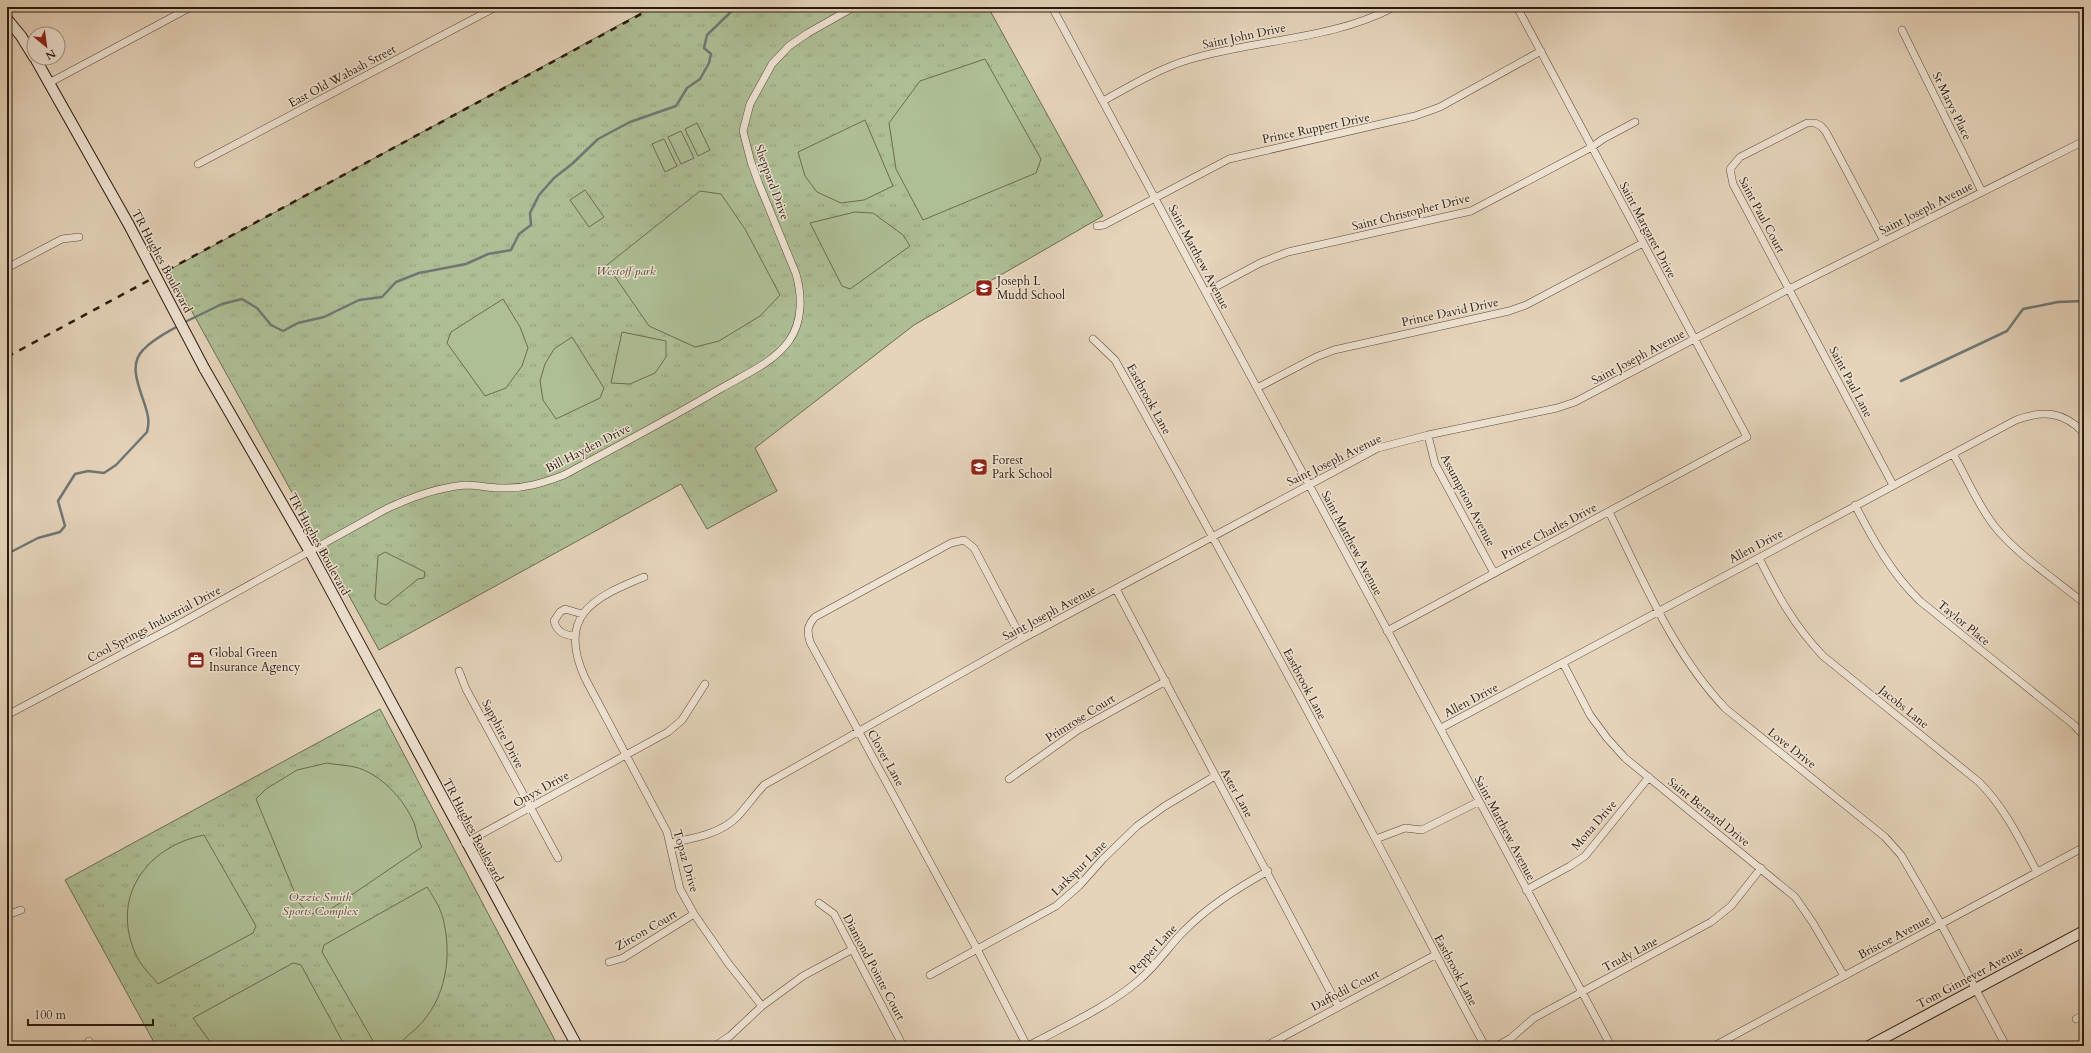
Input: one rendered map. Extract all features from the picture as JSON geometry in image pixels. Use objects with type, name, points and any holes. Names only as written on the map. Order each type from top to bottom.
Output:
[{"type":"main road","name":"TR Hughes Boulevard","points":[[7,19],[26,44]]},
{"type":"main road","name":"TR Hughes Boulevard","points":[[39,66],[129,225],[204,368],[310,552],[465,843],[577,1046]]},
{"type":"main road","name":"Tom Ginnever Avenue","points":[[1869,1046],[2084,931]]},
{"type":"street","points":[[49,83],[191,7]]},
{"type":"street","name":"East Old Wabash Street","points":[[198,164],[496,7]]},
{"type":"street","name":"Sheppard Drive","points":[[801,290],[751,162],[743,131],[750,104],[772,64],[789,46],[808,33],[854,7]]},
{"type":"street","name":"Saint Matthew Avenue","points":[[1052,7],[1387,631],[1441,728],[1478,802],[1611,1046]]},
{"type":"street","name":"Saint John Drive","points":[[1103,101],[1152,75],[1192,59],[1351,25],[1394,7]]},
{"type":"street","name":"Saint Margaret Drive","points":[[1517,7],[1747,437],[1722,452]]},
{"type":"street","name":"St Marys Place","points":[[1902,30],[1982,192]]},
{"type":"street","name":"Prince Ruppert Drive","points":[[1097,226],[1104,225],[1154,197],[1229,159],[1415,116],[1440,107],[1541,51]]},
{"type":"street","name":"Saint Christopher Drive","points":[[1206,292],[1260,263],[1288,252],[1471,211],[1592,147],[1603,139],[1635,122]]},
{"type":"street","name":"Saint Paul Court","points":[[1789,289],[1733,184],[1730,169],[1734,162],[1740,157],[1800,126],[1815,123],[1821,126],[1826,132],[1884,241]]},
{"type":"street","name":"Saint Joseph Avenue","points":[[671,843],[701,836],[727,825],[738,817],[764,785],[1022,639],[1308,484],[1378,448],[1428,435],[1557,408],[1575,402],[1789,289],[2084,141]]},
{"type":"street","points":[[7,268],[62,240],[79,237]]},
{"type":"street","name":"Prince David Drive","points":[[1257,388],[1316,357],[1334,350],[1509,311],[1526,305],[1643,243]]},
{"type":"street","name":"Saint Paul Lane","points":[[1789,289],[1894,485]]},
{"type":"street","name":"Bill Hayden Drive","points":[[310,552],[386,509],[415,496],[439,489],[466,485],[501,488],[525,487],[545,483],[595,459],[769,360],[781,350],[796,328],[800,310],[801,290]]},
{"type":"street","name":"Eastbrook Lane","points":[[1093,339],[1114,360],[1212,536],[1376,839],[1435,954],[1485,1046]]},
{"type":"street","name":"Allen Drive","points":[[1441,728],[2016,420],[2034,413],[2048,414],[2063,418],[2084,433]]},
{"type":"street","name":"Assumption Avenue","points":[[1428,435],[1435,464],[1494,573]]},
{"type":"street","name":"Prince Charles Drive","points":[[1387,631],[1722,452]]},
{"type":"street","points":[[1953,454],[1985,512],[1996,528],[2016,548],[2084,603]]},
{"type":"street","name":"Taylor Place","points":[[1855,505],[1872,538],[1903,585],[1920,601],[2074,725],[2084,736]]},
{"type":"street","name":"Love Drive","points":[[1609,512],[1688,662],[1706,688],[1731,713],[1885,836],[1901,855],[1941,924],[2006,1046]]},
{"type":"street","name":"Clover Lane","points":[[1022,639],[974,548],[964,540],[951,543],[815,617],[808,625],[810,642],[1028,1046]]},
{"type":"street","name":"Cool Springs Industrial Drive","points":[[7,715],[310,552]]},
{"type":"street","name":"Jacobs Lane","points":[[1759,558],[1783,605],[1802,634],[1822,656],[1979,782],[1993,795],[2005,813],[2037,872]]},
{"type":"street","name":"Topaz Drive","points":[[644,577],[612,590],[598,598],[582,614],[574,636],[577,661],[667,832],[671,843],[680,889],[694,914],[728,963],[762,1006]]},
{"type":"street","name":"Aster Lane","points":[[1116,589],[1215,776],[1268,871],[1338,1006]]},
{"type":"street","points":[[574,636],[565,635],[557,629],[554,621],[560,612],[565,609],[582,614]]},
{"type":"street","name":"Saint Bernard Drive","points":[[1563,663],[1590,715],[1607,738],[1625,758],[1795,897],[1813,923],[1844,976]]},
{"type":"street","name":"Sapphire Drive","points":[[458,671],[466,689],[558,858]]},
{"type":"street","name":"Primrose Court","points":[[1009,779],[1078,730],[1166,681]]},
{"type":"street","name":"Onyx Drive","points":[[465,843],[668,732],[682,720],[705,684]]},
{"type":"street","name":"Larkspur Lane","points":[[930,975],[1056,906],[1075,890],[1103,858],[1138,826],[1164,806],[1215,776]]},
{"type":"street","name":"Mona Drive","points":[[1526,890],[1585,856],[1648,777]]},
{"type":"street","points":[[1376,839],[1405,828],[1422,830],[1478,802]]},
{"type":"street","name":"Briscoe Avenue","points":[[1714,1046],[2084,847]]},
{"type":"street","name":"Trudy Lane","points":[[1497,1046],[1511,1038],[1534,1018],[1711,922],[1732,906],[1760,868]]},
{"type":"street","name":"Pepper Lane","points":[[1028,1046],[1125,992],[1154,966],[1181,934],[1205,911],[1236,889],[1268,871]]},
{"type":"street","name":"Diamond Pointe Court","points":[[819,904],[834,914],[903,1046]]},
{"type":"street","points":[[7,916],[21,910]]},
{"type":"street","name":"Zircon Court","points":[[609,962],[623,958],[694,914]]},
{"type":"street","points":[[715,1046],[730,1036],[762,1006],[803,976],[853,949]]},
{"type":"street","name":"Daffodil Court","points":[[1266,1046],[1435,954]]},
{"type":"street","points":[[2076,1019],[2084,1015]]},
{"type":"green space","name":"Westoff park","points":[[652,7],[988,7],[1103,216],[914,325],[755,448],[777,491],[707,529],[681,484],[379,650],[169,270]]},
{"type":"green space","points":[[985,59],[1041,159],[1036,173],[923,220],[896,169],[889,123],[920,81]]},
{"type":"green space","points":[[865,120],[893,186],[864,200],[841,203],[817,192],[805,176],[798,152]]},
{"type":"green space","points":[[697,123],[710,150],[698,156],[685,129]]},
{"type":"green space","points":[[681,131],[694,158],[681,164],[668,137]]},
{"type":"green space","points":[[664,139],[677,166],[665,172],[652,144]]},
{"type":"green space","points":[[585,190],[604,217],[589,227],[570,200]]},
{"type":"green space","points":[[700,191],[721,194],[745,229],[780,295],[760,316],[719,341],[695,347],[649,326],[607,265]]},
{"type":"green space","points":[[855,212],[873,213],[903,235],[910,246],[850,289],[842,286],[810,223]]},
{"type":"green space","points":[[503,299],[520,327],[528,348],[522,366],[506,388],[485,396],[447,343],[451,332]]},
{"type":"green space","points":[[622,332],[666,341],[666,357],[655,373],[630,384],[611,383]]},
{"type":"green space","points":[[572,337],[604,388],[600,398],[556,419],[543,400],[540,381],[545,364],[554,349]]},
{"type":"green space","points":[[385,552],[425,572],[424,578],[418,579],[386,605],[375,599],[378,556]]},
{"type":"green space","name":"Ozzie Smith Sports Complex","points":[[380,709],[558,1046],[156,1046],[65,880]]},
{"type":"green space","points":[[327,763],[365,770],[382,781],[398,797],[410,814],[422,847],[325,913],[309,914],[299,903],[256,799],[266,789],[297,770]]},
{"type":"green space","points":[[204,835],[256,926],[253,933],[158,984],[139,961],[129,936],[127,915],[130,896],[138,879],[149,864],[165,851],[183,841]]},
{"type":"green space","points":[[427,887],[440,909],[444,923],[447,953],[443,983],[431,1010],[411,1033],[400,1043],[394,1046],[376,1046],[322,952],[324,945]]},
{"type":"green space","points":[[293,963],[301,965],[345,1046],[213,1046],[193,1018]]},
{"type":"waterway","points":[[183,323],[222,304],[242,299],[257,308],[271,325],[283,331],[298,323],[324,317],[359,300],[382,297],[396,282],[419,273],[466,264],[488,254],[511,250],[519,234],[531,225],[530,213],[539,195],[554,178],[572,164],[598,139],[630,122],[676,106],[687,88],[700,79],[709,63],[711,54],[704,48],[707,35],[736,7]]},
{"type":"waterway","points":[[1901,381],[2007,331],[2023,309],[2058,302],[2084,301]]},
{"type":"waterway","points":[[7,554],[38,538],[60,532],[65,526],[58,501],[75,474],[88,471],[104,473],[116,465],[147,432],[148,417],[136,374],[138,357],[143,350],[160,336],[178,326]]},
{"type":"railway","points":[[7,357],[654,7]]},
{"type":"place","name":"Joseph L Mudd School","points":[[984,288]]},
{"type":"place","name":"Forest Park School","points":[[979,467]]},
{"type":"place","name":"Global Green Insurance Agency","points":[[196,660]]}]
